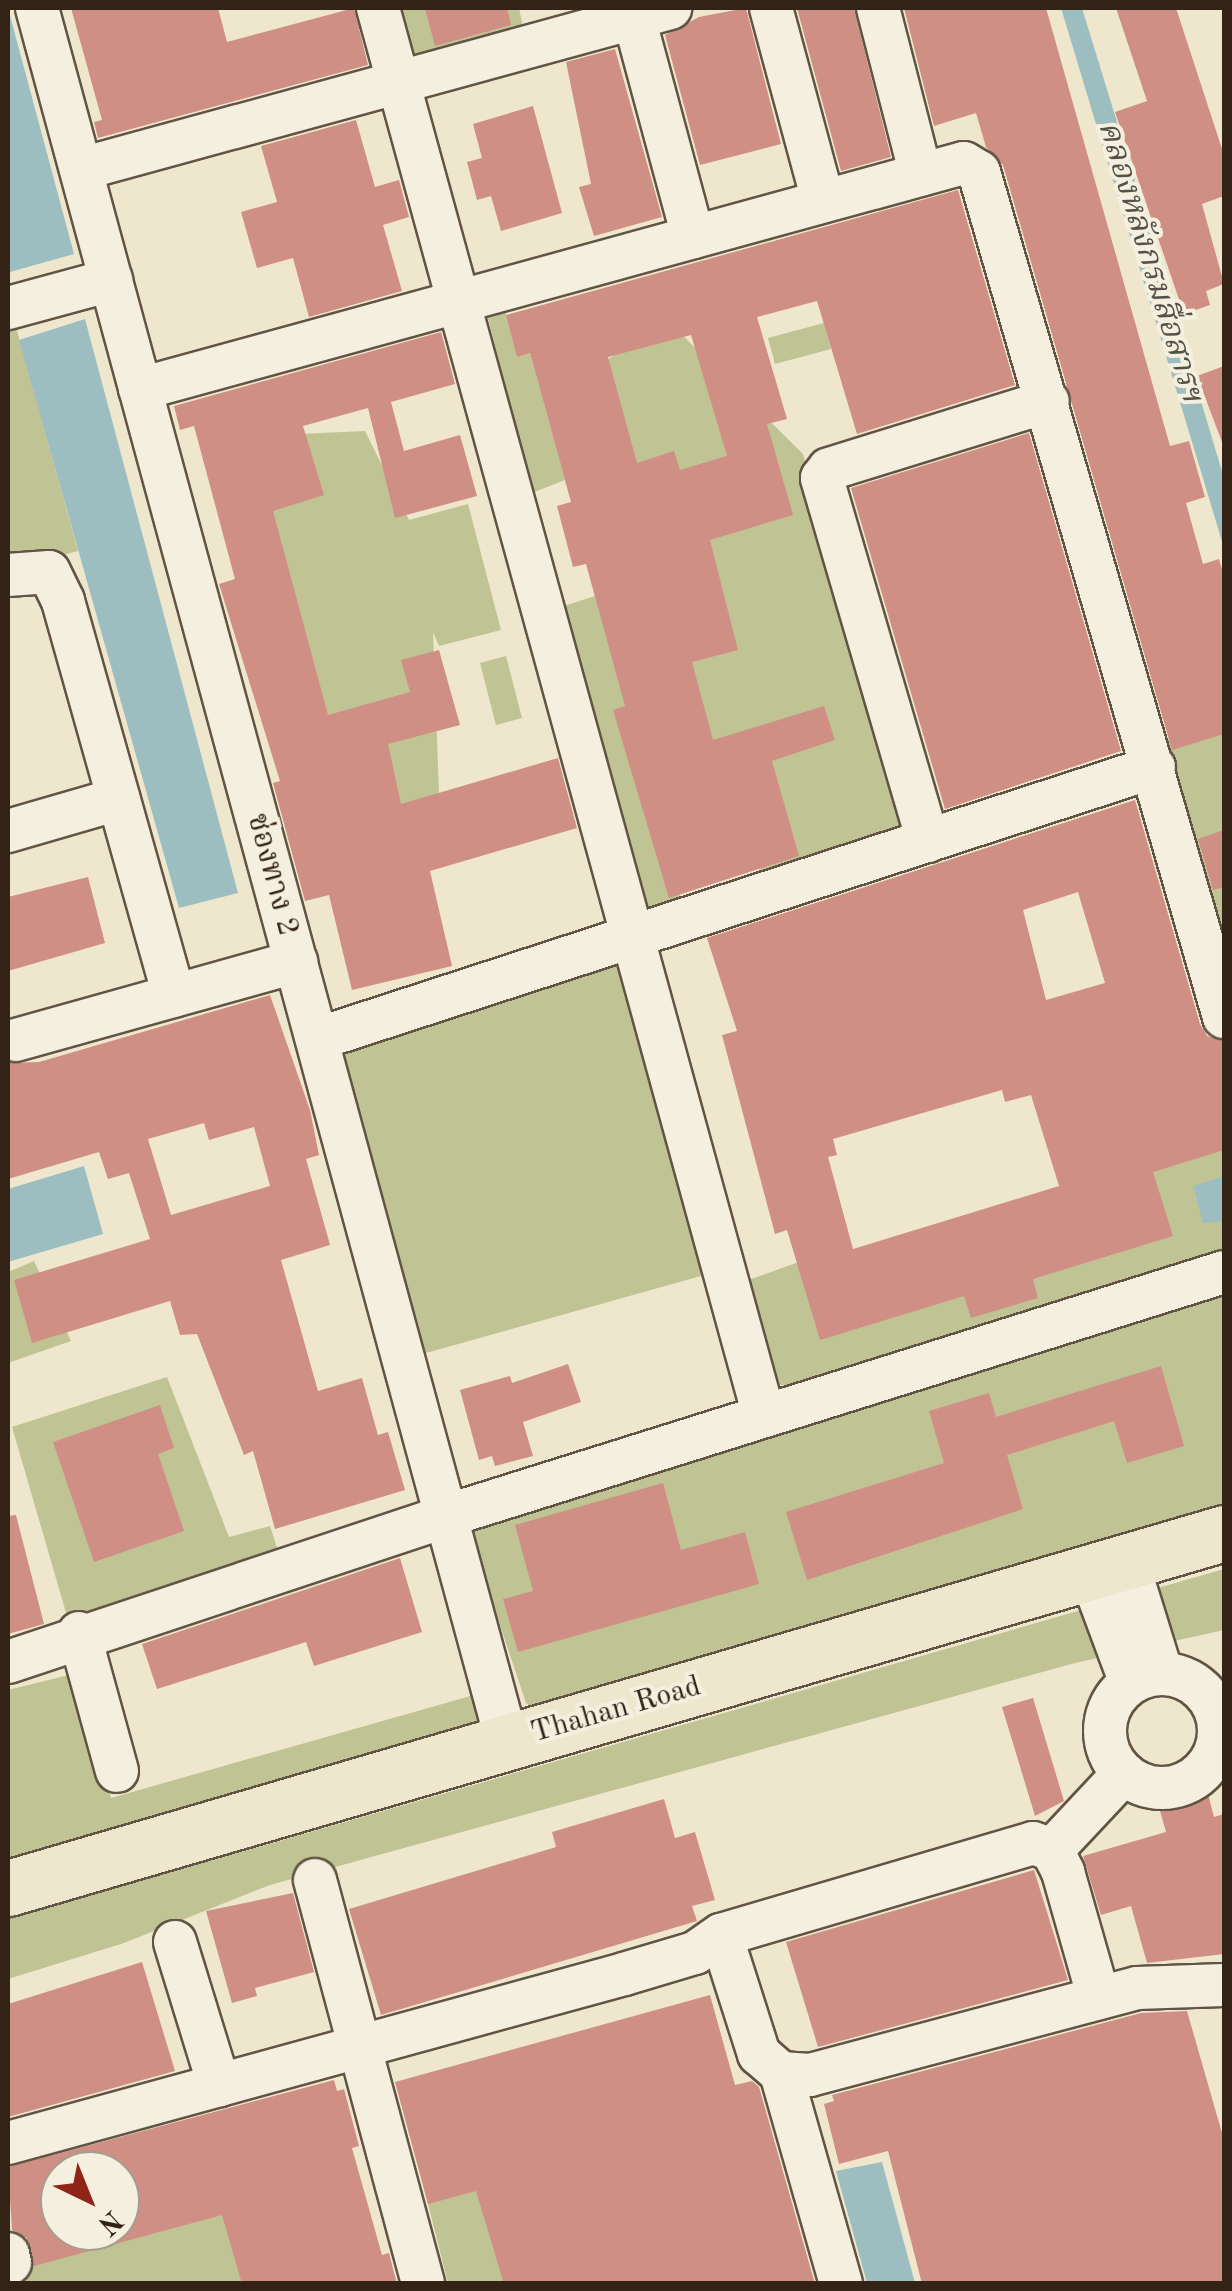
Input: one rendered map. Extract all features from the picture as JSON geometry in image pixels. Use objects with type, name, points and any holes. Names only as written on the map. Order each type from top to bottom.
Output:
[{"type":"main road","name":"Thahan Road","points":[[8,1888],[1224,1533]]},
{"type":"lane","name":"ช่องทาง 2","points":[[37,8],[507,1742]]},
{"type":"lane","points":[[378,8],[764,1416]]},
{"type":"lane","points":[[771,8],[823,202]]},
{"type":"lane","points":[[878,8],[921,174]]},
{"type":"lane","points":[[81,169],[398,82],[538,25],[652,12],[693,237]]},
{"type":"lane","points":[[140,389],[964,162],[980,172],[1224,1017]]},
{"type":"lane","points":[[8,308],[111,280]]},
{"type":"lane","points":[[928,841],[822,478],[829,469],[1048,401]]},
{"type":"lane","points":[[8,575],[49,572],[174,996]]},
{"type":"lane","points":[[316,1039],[1154,768]]},
{"type":"lane","points":[[8,831],[118,798]]},
{"type":"lane","points":[[16,1040],[296,962]]},
{"type":"lane","points":[[8,1662],[79,1634],[446,1516],[1224,1272]]},
{"type":"lane","points":[[1109,1567],[1147,1678]]},
{"type":"lane","points":[[79,1634],[118,1770]]},
{"type":"lane","points":[[1147,1678],[1202,1689],[1222,1725],[1212,1760],[1183,1784],[1146,1786],[1124,1773],[1107,1748],[1105,1730],[1112,1704],[1147,1678]]},
{"type":"lane","points":[[1052,1850],[1124,1773]]},
{"type":"lane","points":[[8,2143],[695,1953],[721,1935],[1033,1843],[1052,1850]]},
{"type":"lane","points":[[1052,1850],[1099,1998]]},
{"type":"lane","points":[[315,1880],[423,2284]]},
{"type":"lane","points":[[721,1935],[759,2054],[781,2073],[841,2284]]},
{"type":"lane","points":[[175,1942],[219,2085]]},
{"type":"lane","points":[[781,2073],[810,2075],[1136,1988],[1224,1986]]},
{"type":"green space","points":[[398,8],[519,8],[525,38],[423,62],[411,54]]},
{"type":"green space","points":[[504,306],[517,356],[530,353],[565,480],[532,493],[486,310]]},
{"type":"green space","points":[[666,319],[803,454],[909,839],[768,879],[697,790],[600,365]]},
{"type":"green space","points":[[824,323],[831,349],[775,364],[768,338]]},
{"type":"green space","points":[[16,327],[78,551],[8,569],[8,329]]},
{"type":"green space","points":[[365,431],[409,520],[468,504],[501,630],[439,646],[433,632],[439,793],[340,832],[235,437]]},
{"type":"green space","points":[[595,596],[682,904],[651,916],[561,607]]},
{"type":"green space","points":[[506,656],[522,718],[496,725],[480,663]]},
{"type":"green space","points":[[1224,722],[1224,964],[1159,742]]},
{"type":"green space","points":[[621,959],[708,1274],[419,1355],[333,1041]]},
{"type":"green space","points":[[1224,1143],[1224,1255],[789,1388],[777,1383],[743,1282],[810,1258],[831,1326],[1139,1167]]},
{"type":"green space","points":[[34,1261],[71,1341],[8,1363],[8,1272]]},
{"type":"green space","points":[[1224,1287],[1224,1509],[539,1712],[526,1703],[466,1523]]},
{"type":"green space","points":[[167,1377],[229,1537],[270,1526],[279,1554],[69,1623],[12,1427]]},
{"type":"green space","points":[[1224,1569],[1224,1630],[1075,1663],[270,1885],[124,1943],[8,1979],[8,1919]]},
{"type":"green space","points":[[77,1673],[111,1798],[474,1695],[483,1719],[471,1730],[8,1869],[8,1690]]},
{"type":"green space","points":[[532,2161],[595,2283],[448,2283],[424,2188]]},
{"type":"green space","points":[[244,2204],[254,2283],[8,2283],[8,2241],[40,2238],[40,2251],[140,2251],[140,2227]]},
{"type":"water","points":[[8,8],[74,254],[10,272],[8,262]]},
{"type":"water","name":"คลองหลังกรมสื่อสารฯ","points":[[1061,8],[1082,8],[1132,171],[1224,478],[1224,548]]},
{"type":"water","points":[[85,319],[238,893],[179,908],[19,340]]},
{"type":"water","points":[[84,1166],[103,1234],[8,1262],[8,1189]]},
{"type":"water","points":[[1224,1176],[1224,1221],[1203,1223],[1193,1186]]},
{"type":"water","points":[[882,2162],[915,2283],[867,2283],[836,2171]]},
{"type":"building","points":[[71,8],[218,8],[227,42],[354,8],[368,65],[98,138],[94,122],[102,120]]},
{"type":"building","points":[[425,8],[507,8],[511,25],[435,46]]},
{"type":"building","points":[[746,8],[781,144],[700,165],[665,35],[699,17]]},
{"type":"building","points":[[797,8],[854,8],[891,157],[841,171]]},
{"type":"building","points":[[904,8],[1046,8],[1170,446],[1189,441],[1205,497],[1186,503],[1203,564],[1219,559],[1224,576],[1224,734],[1172,750],[1003,165],[986,147],[976,113],[934,126]]},
{"type":"building","points":[[1116,8],[1176,8],[1224,155],[1224,196],[1202,204],[1224,284],[1206,291],[1210,305],[1184,314],[1115,112],[1147,101]]},
{"type":"building","points":[[615,49],[662,217],[594,236],[579,187],[591,184],[566,62]]},
{"type":"building","points":[[533,106],[562,213],[501,231],[491,196],[477,200],[467,162],[482,158],[473,124]]},
{"type":"building","points":[[356,120],[375,187],[399,180],[409,217],[383,225],[402,291],[309,317],[293,258],[257,268],[241,212],[277,202],[261,146]]},
{"type":"building","points":[[958,190],[1015,385],[857,434],[817,301],[757,317],[787,419],[767,424],[793,515],[710,540],[738,650],[692,662],[713,740],[824,706],[835,740],[772,761],[799,856],[669,898],[613,710],[625,706],[586,564],[573,567],[557,506],[571,502],[530,353],[517,357],[506,315]],"holes":[[[691,335],[727,456],[680,470],[674,451],[637,463],[608,357]]]},
{"type":"building","points":[[441,332],[455,384],[391,402],[404,451],[460,435],[477,496],[395,518],[368,408],[303,426],[324,495],[273,511],[328,715],[410,692],[401,660],[439,650],[460,725],[388,744],[401,804],[558,758],[577,828],[430,871],[452,966],[352,990],[329,895],[305,901],[273,783],[280,781],[219,584],[235,579],[194,426],[180,430],[174,406]]},
{"type":"building","points":[[1224,366],[1224,442],[1222,442],[1197,376]]},
{"type":"building","points":[[1029,433],[1121,751],[945,809],[851,488]]},
{"type":"building","points":[[1135,800],[1200,1024],[1207,1036],[1224,1041],[1224,1150],[1153,1172],[1173,1236],[1033,1279],[1038,1298],[971,1318],[964,1296],[820,1340],[787,1230],[775,1234],[722,1035],[737,1031],[707,938]],"holes":[[[1078,892],[1105,983],[1046,1000],[1023,910]],[[1002,1090],[1005,1102],[1031,1095],[1059,1186],[853,1249],[828,1157],[837,1155],[833,1139]]]},
{"type":"building","points":[[1224,830],[1224,887],[1213,890],[1198,839]]},
{"type":"building","points":[[88,877],[105,943],[8,971],[8,897]]},
{"type":"building","points":[[270,995],[310,1110],[319,1155],[306,1159],[330,1245],[281,1260],[318,1391],[362,1378],[378,1435],[388,1432],[405,1490],[275,1529],[253,1451],[244,1455],[197,1334],[180,1335],[170,1301],[32,1343],[14,1280],[150,1239],[129,1173],[108,1179],[99,1152],[8,1179],[8,1063],[39,1062]],"holes":[[[204,1123],[209,1140],[254,1127],[270,1186],[171,1215],[148,1139]]]},
{"type":"building","points":[[568,1364],[581,1402],[523,1422],[533,1456],[495,1466],[492,1456],[479,1460],[460,1390],[510,1376],[512,1383]]},
{"type":"building","points":[[1161,1366],[1184,1446],[1127,1463],[1114,1421],[1007,1455],[1023,1509],[807,1580],[786,1512],[944,1463],[929,1411],[989,1393],[996,1417]]},
{"type":"building","points":[[160,1405],[174,1448],[158,1454],[184,1531],[94,1562],[53,1442]]},
{"type":"building","points":[[663,1483],[681,1550],[745,1532],[759,1584],[518,1652],[503,1599],[533,1591],[515,1525]]},
{"type":"building","points":[[16,1515],[44,1624],[8,1634],[8,1516]]},
{"type":"building","points":[[400,1558],[422,1632],[314,1666],[306,1642],[157,1689],[142,1644]]},
{"type":"building","points":[[1033,1698],[1064,1801],[1035,1816],[1002,1707]]},
{"type":"building","points":[[1207,1790],[1214,1817],[1224,1814],[1224,1954],[1147,1963],[1131,1906],[1101,1915],[1083,1856],[1166,1832],[1158,1804]]},
{"type":"building","points":[[664,1799],[675,1838],[695,1832],[715,1900],[692,1906],[697,1921],[381,2015],[349,1909],[556,1847],[552,1832]]},
{"type":"building","points":[[1034,1870],[1068,1980],[818,2047],[786,1942]]},
{"type":"building","points":[[293,1893],[314,1972],[255,1988],[257,1996],[232,2003],[206,1911]]},
{"type":"building","points":[[142,1962],[175,2071],[8,2117],[8,2004]]},
{"type":"building","points":[[710,1995],[735,2085],[752,2081],[759,2087],[815,2284],[504,2284],[476,2191],[428,2204],[395,2082]]},
{"type":"building","points":[[1187,2011],[1224,2140],[1224,2284],[922,2284],[888,2151],[839,2164],[824,2104],[834,2101],[832,2095],[1141,2013]]},
{"type":"building","points":[[334,2080],[337,2091],[344,2089],[359,2146],[352,2148],[382,2255],[389,2253],[397,2284],[242,2284],[222,2215],[140,2237],[140,2151],[68,2151]]},
{"type":"building","points":[[40,2158],[40,2251],[89,2251],[34,2266],[27,2238],[12,2230],[8,2167]]}]
